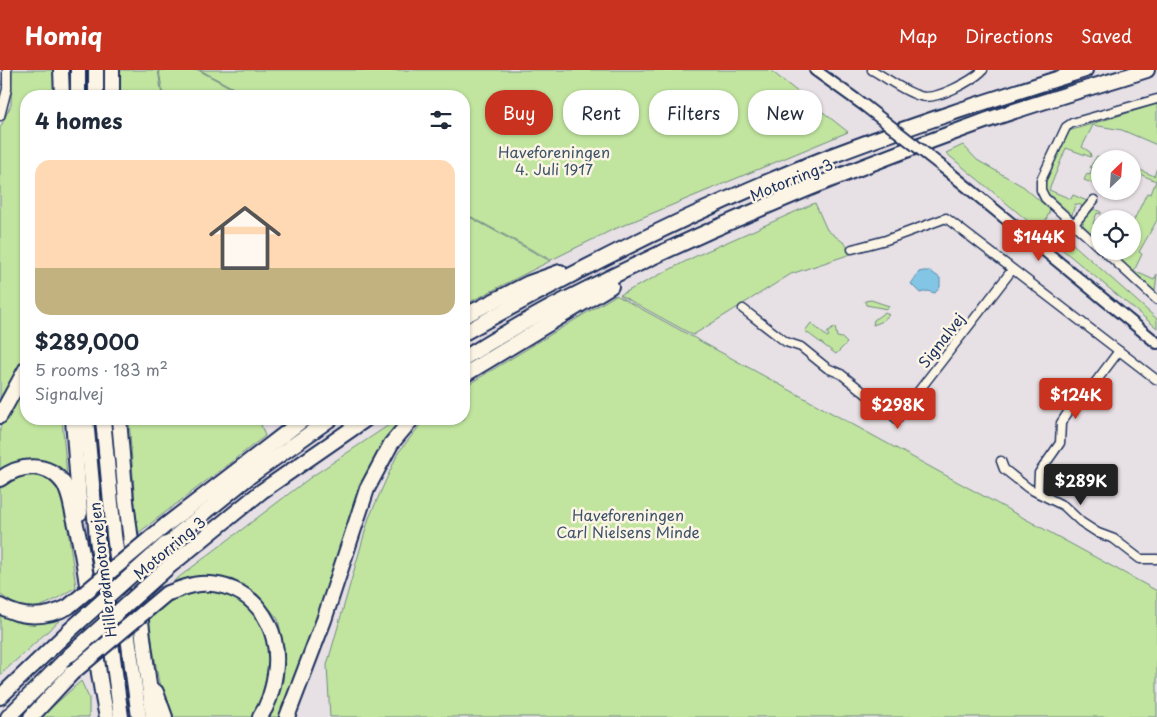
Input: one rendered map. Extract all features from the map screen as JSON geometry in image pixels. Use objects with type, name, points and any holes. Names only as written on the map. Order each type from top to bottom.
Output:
[{"type":"highway","points":[[61,70],[62,90]]},
{"type":"highway","points":[[78,70],[78,90]]},
{"type":"highway","points":[[96,70],[96,90]]},
{"type":"highway","points":[[112,70],[112,90]]},
{"type":"highway","name":"Motorring 3","points":[[470,330],[606,256],[830,157],[965,108],[1085,70]]},
{"type":"highway","name":"Motorring 3","points":[[470,355],[564,300],[693,237],[830,179],[976,124],[1147,70]]},
{"type":"highway","points":[[470,371],[693,237]]},
{"type":"highway","points":[[470,313],[528,283],[606,256]]},
{"type":"highway","points":[[0,416],[20,380]]},
{"type":"highway","points":[[73,425],[80,539]]},
{"type":"highway","name":"Hillerødmotorvejen","points":[[87,425],[98,548],[121,717]]},
{"type":"highway","name":"Hillerødmotorvejen","points":[[104,425],[114,535],[139,717]]},
{"type":"highway","points":[[120,425],[126,501],[153,717]]},
{"type":"highway","points":[[0,606],[22,616],[48,616],[68,607],[166,525],[296,425]]},
{"type":"highway","name":"Motorring 3","points":[[0,697],[16,680],[166,544],[250,476],[322,425]]},
{"type":"highway","name":"Motorring 3","points":[[8,717],[71,654],[166,569],[262,491],[357,425]]},
{"type":"highway","points":[[297,717],[324,620],[367,489],[391,444],[407,425]]},
{"type":"highway","points":[[0,478],[15,469],[30,466],[52,473],[64,484],[69,495],[80,539],[100,689],[107,717]]},
{"type":"highway","points":[[31,717],[72,674],[166,594],[198,584],[214,585],[244,596],[263,613],[275,638],[277,657],[273,685],[260,717]]},
{"type":"highway","points":[[287,717],[324,620]]},
{"type":"highway","points":[[145,656],[159,705],[165,717]]},
{"type":"highway","points":[[0,692],[16,680]]},
{"type":"highway","points":[[98,717],[100,689]]},
{"type":"street","points":[[0,116],[6,89],[7,70]]},
{"type":"street","points":[[814,70],[865,106],[944,168],[1157,343]]},
{"type":"street","points":[[872,70],[919,96],[928,97],[969,82],[983,70]]},
{"type":"street","points":[[1091,240],[1046,198],[1041,190],[1041,180],[1066,127],[1072,123],[1157,100]]},
{"type":"street","points":[[1074,224],[1094,200]]},
{"type":"street","points":[[852,249],[886,240],[946,218],[1157,380]]},
{"type":"street","points":[[1114,260],[1157,300]]},
{"type":"street","name":"Signalvej","points":[[743,309],[786,342],[801,347],[827,368],[841,374],[897,419],[1012,270]]},
{"type":"street","points":[[1038,494],[1039,473],[1060,443],[1061,423],[1078,397],[1088,392],[1119,351]]},
{"type":"street","points":[[1001,461],[1004,469],[1038,494],[1064,506],[1080,522],[1098,533],[1114,539],[1140,559],[1157,559]]},
{"type":"green space","points":[[12,70],[55,70],[55,90],[20,90],[20,367],[0,402],[0,128],[11,105]]},
{"type":"green space","points":[[120,70],[158,70],[161,90],[120,90]]},
{"type":"green space","points":[[159,70],[198,70],[235,90],[162,90]]},
{"type":"green space","name":"Haveforeningen 4. Juli 1917","points":[[200,70],[770,70],[795,90],[748,90],[748,135],[822,135],[822,111],[848,132],[612,230],[551,260],[470,216],[470,90],[237,90]]},
{"type":"green space","points":[[1157,104],[1157,145],[1122,130],[1093,125],[1082,147],[1090,152],[1091,157],[1066,148],[1049,190],[1071,199],[1073,195],[1087,201],[1083,209],[1081,205],[1075,204],[1072,215],[1045,188],[1046,181],[1069,131]]},
{"type":"green space","points":[[963,145],[977,160],[1024,187],[1050,210],[1046,220],[1157,319],[1157,328],[946,153]]},
{"type":"green space","points":[[1157,168],[1157,220],[1141,248],[1141,210],[1139,210],[1147,193],[1151,194],[1156,181],[1141,175],[1141,170],[1154,176]]},
{"type":"green space","points":[[1091,172],[1091,183],[1084,180],[1087,174],[1090,175]]},
{"type":"green space","points":[[815,203],[827,230],[847,245],[851,254],[791,274],[693,335],[620,295],[698,255]]},
{"type":"green space","points":[[1091,212],[1091,233],[1083,225],[1083,221]]},
{"type":"green space","points":[[470,217],[550,261],[470,302]]},
{"type":"green space","points":[[1120,260],[1139,260],[1134,271],[1154,280],[1157,274],[1155,291],[1157,295]]},
{"type":"green space","name":"Haveforeningen Carl Nielsens Minde","points":[[616,295],[1157,591],[1157,717],[330,717],[327,665],[369,518],[398,453],[420,425],[470,425],[470,383]]},
{"type":"green space","points":[[871,300],[889,306],[887,309],[866,305],[865,301]]},
{"type":"green space","points":[[885,312],[889,315],[881,322],[873,325],[874,320]]},
{"type":"green space","points":[[811,323],[827,337],[829,336],[827,333],[835,327],[837,337],[842,338],[847,343],[836,354],[805,331]]},
{"type":"green space","points":[[20,392],[20,425],[63,425],[67,477],[47,464],[0,478],[0,428]]},
{"type":"green space","points":[[129,425],[261,425],[265,436],[137,534]]},
{"type":"green space","points":[[389,425],[403,425],[365,480],[283,717],[267,717],[283,681],[285,653],[278,619],[257,594],[226,579],[198,576],[174,581],[311,477]]},
{"type":"green space","points":[[24,473],[45,477],[63,494],[76,587],[47,604],[30,608],[11,602],[0,594],[0,489],[7,479]]},
{"type":"green space","points":[[203,589],[228,596],[244,604],[258,620],[265,633],[271,661],[270,676],[267,690],[253,717],[173,717],[162,700],[148,620],[181,592]]},
{"type":"green space","points":[[0,612],[22,620],[61,619],[0,675]]},
{"type":"green space","points":[[81,681],[89,698],[89,717],[41,717]]},
{"type":"water","points":[[930,271],[940,278],[940,287],[935,293],[927,291],[920,293],[911,284],[919,272]]}]
